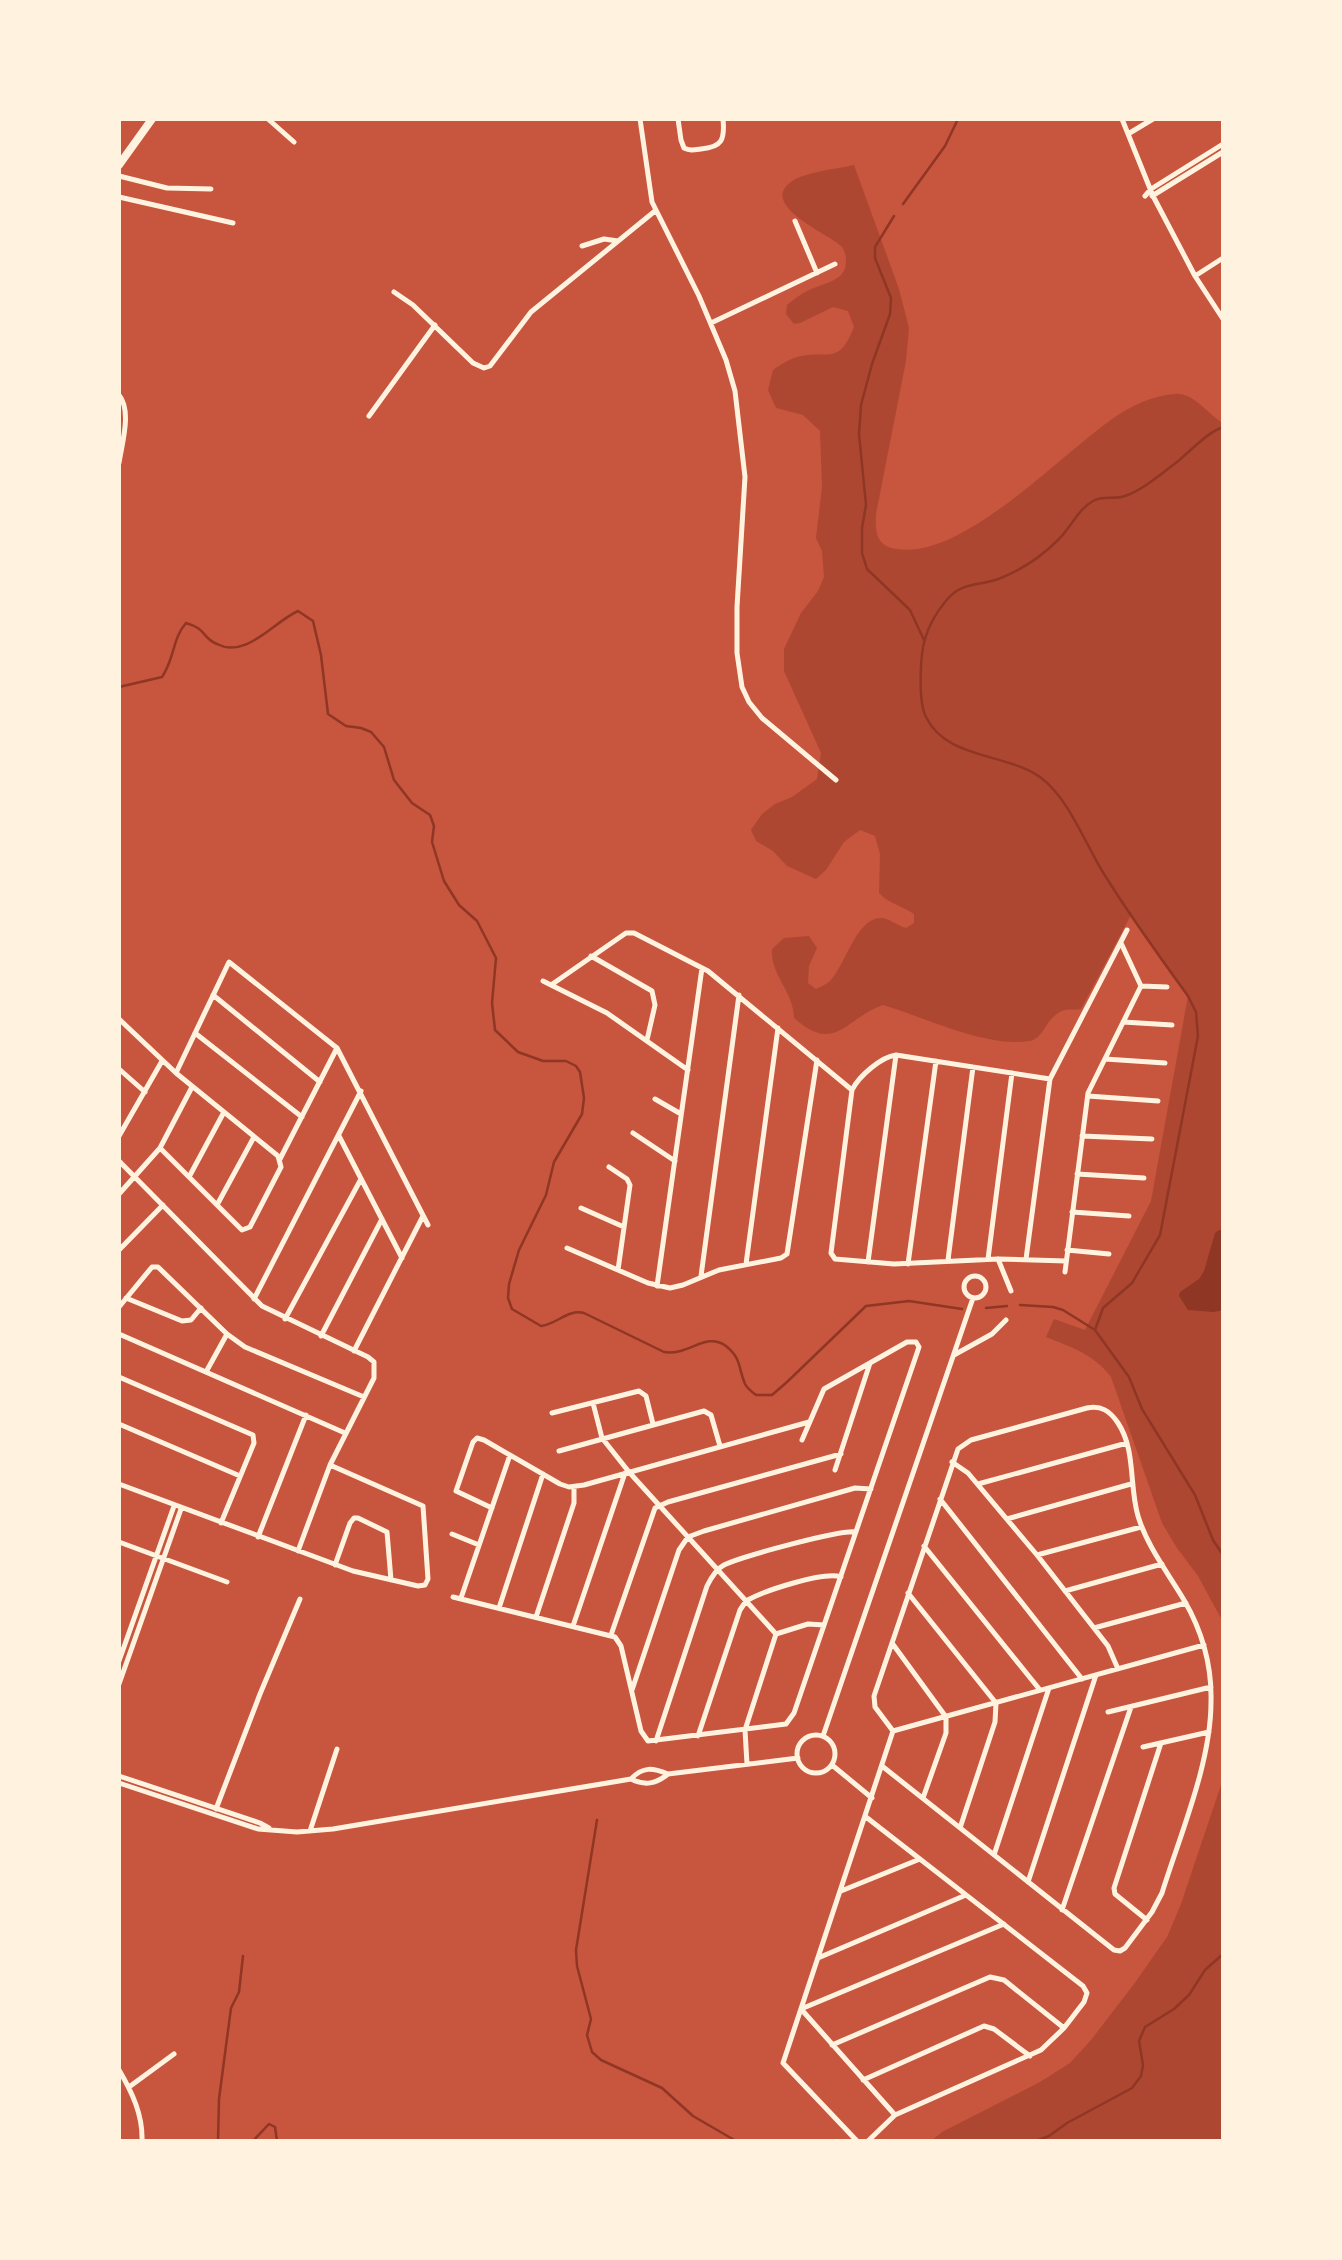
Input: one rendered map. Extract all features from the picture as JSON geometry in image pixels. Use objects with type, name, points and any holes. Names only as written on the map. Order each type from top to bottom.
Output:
[{"type":"main road","points":[[119,165],[152,119]]},
{"type":"street","points":[[268,119],[294,142]]},
{"type":"street","points":[[640,119],[648,182],[655,211],[699,296],[726,360],[735,391],[744,454],[737,607],[737,653],[742,687],[749,702],[762,718],[836,780]]},
{"type":"street","points":[[678,119],[684,148],[691,151],[713,148],[720,144],[724,129],[723,119]]},
{"type":"street","points":[[1122,119],[1152,192],[1195,276],[1223,319]]},
{"type":"street","points":[[1128,134],[1153,119]]},
{"type":"street","points":[[1152,192],[1223,144]]},
{"type":"street","points":[[1152,192],[1223,152]]},
{"type":"street","points":[[119,176],[167,188],[211,189]]},
{"type":"street","points":[[119,197],[233,223]]},
{"type":"street","points":[[394,292],[413,305],[473,363],[484,368],[490,366],[531,312],[655,211]]},
{"type":"street","points":[[795,221],[817,273]]},
{"type":"street","points":[[582,246],[604,239],[618,242]]},
{"type":"street","points":[[1195,276],[1223,258]]},
{"type":"street","points":[[711,323],[835,264]]},
{"type":"street","points":[[369,416],[435,326]]},
{"type":"street","points":[[119,395],[125,412],[119,463]]},
{"type":"street","points":[[1026,1259],[1050,1079],[1128,930]]},
{"type":"street","points":[[551,985],[631,932],[702,968],[739,995],[852,1090]]},
{"type":"street","points":[[1121,943],[1141,986]]},
{"type":"street","points":[[591,956],[652,991],[655,1005],[648,1040]]},
{"type":"street","points":[[176,1073],[229,962],[337,1048],[428,1225]]},
{"type":"street","points":[[657,1286],[702,968]]},
{"type":"street","points":[[543,981],[607,1013],[688,1070]]},
{"type":"street","points":[[1141,986],[1167,987]]},
{"type":"street","points":[[1065,1272],[1087,1096],[1141,986]]},
{"type":"street","points":[[213,995],[320,1082]]},
{"type":"street","points":[[701,1277],[739,995]]},
{"type":"street","points":[[119,1019],[176,1073],[281,1161]]},
{"type":"street","points":[[1124,1022],[1172,1026]]},
{"type":"street","points":[[746,1264],[778,1028]]},
{"type":"street","points":[[195,1033],[302,1117]]},
{"type":"street","points":[[160,1148],[239,1228],[245,1230],[250,1227],[280,1171],[281,1161],[337,1048]]},
{"type":"street","points":[[1050,1079],[897,1055],[878,1064],[858,1081],[852,1090],[831,1246],[835,1259],[868,1262],[908,1264],[977,1259],[1066,1261]]},
{"type":"street","points":[[868,1262],[897,1055]]},
{"type":"street","points":[[1105,1059],[1166,1063]]},
{"type":"street","points":[[119,1136],[162,1060]]},
{"type":"street","points":[[567,1248],[657,1286],[677,1287],[719,1269],[781,1258],[787,1254],[817,1060]]},
{"type":"street","points":[[908,1264],[936,1061]]},
{"type":"street","points":[[948,1260],[972,1067]]},
{"type":"street","points":[[119,1069],[145,1091]]},
{"type":"street","points":[[988,1259],[1012,1073]]},
{"type":"street","points":[[119,1194],[160,1148],[192,1087]]},
{"type":"street","points":[[254,1299],[361,1091]]},
{"type":"street","points":[[1087,1096],[1158,1101]]},
{"type":"street","points":[[655,1099],[681,1114]]},
{"type":"street","points":[[189,1177],[224,1112]]},
{"type":"street","points":[[633,1133],[675,1161]]},
{"type":"street","points":[[339,1136],[402,1258]]},
{"type":"street","points":[[1082,1136],[1152,1139]]},
{"type":"street","points":[[217,1205],[254,1137]]},
{"type":"street","points":[[119,1161],[254,1299],[285,1319],[354,1350],[374,1363],[376,1372],[330,1465],[298,1551]]},
{"type":"street","points":[[609,1167],[627,1179],[630,1185],[618,1270]]},
{"type":"street","points":[[1077,1174],[1144,1178]]},
{"type":"street","points":[[285,1319],[361,1179]]},
{"type":"street","points":[[119,1250],[163,1205]]},
{"type":"street","points":[[581,1208],[624,1227]]},
{"type":"street","points":[[1073,1212],[1129,1216]]},
{"type":"street","points":[[354,1350],[423,1216]]},
{"type":"street","points":[[321,1336],[382,1219]]},
{"type":"street","points":[[1068,1250],[1109,1254]]},
{"type":"street","points":[[976,1277],[977,1259]]},
{"type":"street","points":[[998,1259],[1011,1291]]},
{"type":"street","points":[[119,1307],[144,1275],[155,1267],[161,1269],[227,1334],[254,1351],[364,1397]]},
{"type":"street","points":[[976,1277],[983,1280],[985,1291],[981,1297],[973,1298],[965,1291],[965,1284],[970,1278],[976,1277]]},
{"type":"street","points":[[126,1298],[182,1321],[191,1320],[201,1308]]},
{"type":"street","points":[[823,1736],[973,1298]]},
{"type":"street","points":[[954,1355],[992,1334],[1006,1320]]},
{"type":"street","points":[[119,1334],[345,1433]]},
{"type":"street","points":[[206,1372],[227,1334]]},
{"type":"street","points":[[453,1597],[611,1635],[620,1643],[643,1735],[648,1741],[782,1725],[790,1721],[841,1577],[919,1347],[916,1342],[907,1342],[824,1389],[802,1440]]},
{"type":"street","points":[[835,1470],[870,1363]]},
{"type":"street","points":[[119,1377],[254,1437],[254,1443],[221,1523]]},
{"type":"street","points":[[552,1413],[636,1390],[642,1391],[646,1396],[653,1424]]},
{"type":"street","points":[[593,1403],[602,1438],[627,1473],[776,1634]]},
{"type":"street","points":[[882,1766],[1062,1910],[1118,1951],[1125,1948],[1147,1920],[1161,1893],[1194,1793],[1209,1732],[1211,1688],[1204,1645],[1186,1603],[1141,1527],[1131,1484],[1127,1443],[1118,1423],[1102,1408],[1092,1407],[966,1442],[958,1449],[873,1702],[893,1731]]},
{"type":"street","points":[[559,1451],[707,1411],[711,1415],[720,1446]]},
{"type":"street","points":[[258,1537],[306,1415]]},
{"type":"street","points":[[492,1508],[456,1491],[473,1442],[478,1438],[560,1484],[574,1486],[809,1422]]},
{"type":"street","points":[[119,1424],[240,1476]]},
{"type":"street","points":[[978,1484],[1127,1443]]},
{"type":"street","points":[[611,1635],[650,1515],[659,1505],[841,1454]]},
{"type":"street","points":[[461,1598],[510,1455]]},
{"type":"street","points":[[952,1462],[963,1467],[1037,1555],[1113,1654],[1118,1669]]},
{"type":"street","points":[[119,1484],[335,1565],[418,1586],[425,1585],[428,1579],[423,1506],[330,1465]]},
{"type":"street","points":[[573,1626],[627,1473]]},
{"type":"street","points":[[499,1608],[543,1474]]},
{"type":"street","points":[[1007,1519],[1131,1484]]},
{"type":"street","points":[[536,1617],[574,1503],[574,1486]]},
{"type":"street","points":[[632,1690],[679,1550],[688,1537],[855,1488],[871,1489]]},
{"type":"street","points":[[940,1499],[1082,1679]]},
{"type":"street","points":[[119,1661],[174,1506]]},
{"type":"street","points":[[119,1684],[181,1509]]},
{"type":"street","points":[[335,1565],[350,1523],[354,1518],[358,1518],[387,1532],[391,1580]]},
{"type":"street","points":[[1037,1555],[1141,1527]]},
{"type":"street","points":[[656,1741],[707,1586],[718,1570],[733,1562],[834,1533],[856,1532]]},
{"type":"street","points":[[452,1534],[479,1545]]},
{"type":"street","points":[[119,1542],[227,1582]]},
{"type":"street","points":[[924,1546],[1040,1690]]},
{"type":"street","points":[[1065,1591],[1162,1564]]},
{"type":"street","points":[[698,1736],[740,1610],[746,1601],[817,1576],[830,1574],[841,1577]]},
{"type":"street","points":[[908,1593],[996,1703],[995,1722],[960,1828]]},
{"type":"street","points":[[216,1809],[300,1599]]},
{"type":"street","points":[[1094,1628],[1186,1603]]},
{"type":"street","points":[[139,1606],[146,1609]]},
{"type":"street","points":[[776,1634],[808,1624],[824,1625]]},
{"type":"street","points":[[747,1764],[745,1730],[776,1634]]},
{"type":"street","points":[[128,1635],[135,1637]]},
{"type":"street","points":[[892,1643],[946,1717],[946,1733],[923,1798]]},
{"type":"street","points":[[893,1731],[1204,1645]]},
{"type":"street","points":[[1028,1882],[1096,1675]]},
{"type":"street","points":[[994,1855],[1049,1688]]},
{"type":"street","points":[[1108,1712],[1211,1688]]},
{"type":"street","points":[[1062,1910],[1131,1707]]},
{"type":"street","points":[[857,2141],[783,2063],[893,1731]]},
{"type":"street","points":[[1143,1747],[1209,1732]]},
{"type":"street","points":[[823,1736],[830,1740],[835,1750],[832,1765],[825,1771],[812,1772],[801,1766],[798,1749],[804,1739],[823,1736]]},
{"type":"street","points":[[1147,1920],[1115,1894],[1114,1888],[1161,1743]]},
{"type":"street","points":[[310,1832],[337,1749]]},
{"type":"street","points":[[631,1779],[640,1771],[649,1769],[668,1774],[798,1758]]},
{"type":"street","points":[[832,1765],[872,1798]]},
{"type":"street","points":[[119,1783],[258,1829],[310,1832],[631,1779],[647,1784],[668,1774]]},
{"type":"street","points":[[119,1776],[260,1823],[272,1830]]},
{"type":"street","points":[[866,1816],[1083,1986],[1087,1993],[1084,2002],[1049,2044],[1030,2056],[895,2115],[868,2141]]},
{"type":"street","points":[[841,1891],[920,1859]]},
{"type":"street","points":[[818,1958],[966,1895]]},
{"type":"street","points":[[801,2009],[1004,1924]]},
{"type":"street","points":[[832,2045],[994,1977],[1004,1980],[1064,2028]]},
{"type":"street","points":[[801,2009],[895,2115]]},
{"type":"street","points":[[863,2080],[984,2026],[994,2029],[1030,2056]]},
{"type":"street","points":[[129,2087],[174,2054]]},
{"type":"street","points":[[119,2070],[138,2109],[142,2141]]},
{"type":"shaded area","points":[[854,165],[899,289],[909,328],[906,361],[876,514],[878,537],[885,545],[897,549],[923,548],[951,538],[981,522],[1115,417],[1151,399],[1174,394],[1188,396],[1223,423],[1223,1622],[1198,1576],[1162,1523],[1111,1377],[1090,1357],[1046,1337],[1054,1319],[1085,1330],[1151,1201],[1188,996],[1131,915],[1081,1009],[1059,1013],[1039,1036],[1030,1041],[1013,1042],[975,1036],[883,1005],[831,1034],[820,1033],[808,1029],[794,1018],[790,1000],[772,958],[772,949],[784,938],[809,936],[817,948],[809,966],[808,983],[816,989],[830,981],[858,934],[872,920],[884,918],[906,928],[914,923],[914,914],[879,893],[880,854],[875,836],[860,830],[844,842],[826,870],[816,879],[787,866],[773,851],[756,841],[751,830],[762,814],[817,779],[821,753],[784,671],[784,649],[801,613],[818,591],[824,577],[822,551],[816,538],[822,487],[820,431],[803,415],[776,408],[768,390],[773,370],[797,357],[837,352],[843,347],[854,327],[848,311],[833,307],[794,324],[786,314],[787,305],[798,297],[843,273],[846,260],[842,247],[789,210],[783,200],[783,191],[791,182],[804,176]]},
{"type":"shaded area","points":[[1223,1230],[1223,1310],[1188,1310],[1179,1296],[1180,1292],[1199,1279],[1215,1233]]},
{"type":"shaded area","points":[[1223,1779],[1223,2141],[931,2141],[942,2132],[1040,2082],[1070,2063],[1091,2040],[1167,1937],[1181,1904]]},
{"type":"waterway","points":[[903,204],[945,146],[958,119]]},
{"type":"waterway","points":[[894,216],[875,247],[875,258],[891,298],[890,314],[861,405],[859,434],[866,505],[862,553],[867,569],[910,610],[924,640]]},
{"type":"waterway","points":[[1095,1330],[1103,1308],[1132,1283],[1160,1235],[1198,1036],[1196,1012],[1188,996],[1114,890],[1076,822],[1050,786],[1026,769],[962,748],[935,731],[923,710],[922,656],[931,624],[951,595],[964,587],[1001,578],[1039,557],[1058,540],[1088,505],[1097,499],[1121,497],[1139,490],[1207,436],[1223,428]]},
{"type":"waterway","points":[[119,687],[162,677],[181,629],[186,623],[198,628],[212,642],[238,647],[259,638],[298,611],[313,621],[321,655],[328,714],[346,726],[371,732],[384,747],[394,780],[412,803],[430,815],[434,826],[432,842],[444,881],[459,905],[477,921],[496,958],[492,1003],[495,1030],[518,1052],[543,1061],[566,1061],[576,1066],[580,1072],[584,1098],[582,1114],[554,1162],[546,1195],[519,1250],[509,1284],[508,1298],[512,1309],[541,1326],[573,1313],[584,1313],[664,1352],[681,1351],[704,1342],[719,1342],[735,1355],[745,1384],[756,1395],[772,1395],[866,1306],[909,1301],[962,1309]]},
{"type":"waterway","points":[[1020,1305],[1063,1310],[1095,1330],[1129,1377],[1142,1409],[1195,1495],[1213,1540],[1223,1555]]},
{"type":"waterway","points":[[986,1308],[1007,1306]]},
{"type":"waterway","points":[[597,1820],[576,1950],[577,1966],[591,2019],[587,2035],[592,2052],[601,2060],[662,2088],[693,2116],[736,2141]]},
{"type":"waterway","points":[[1036,2141],[1132,2088],[1141,2076],[1143,2065],[1139,2041],[1145,2027],[1174,2009],[1189,1995],[1205,1970],[1223,1954]]},
{"type":"waterway","points":[[218,2141],[219,2099],[231,2008],[239,1992],[243,1956]]},
{"type":"waterway","points":[[253,2141],[269,2124],[275,2127],[277,2141]]}]
